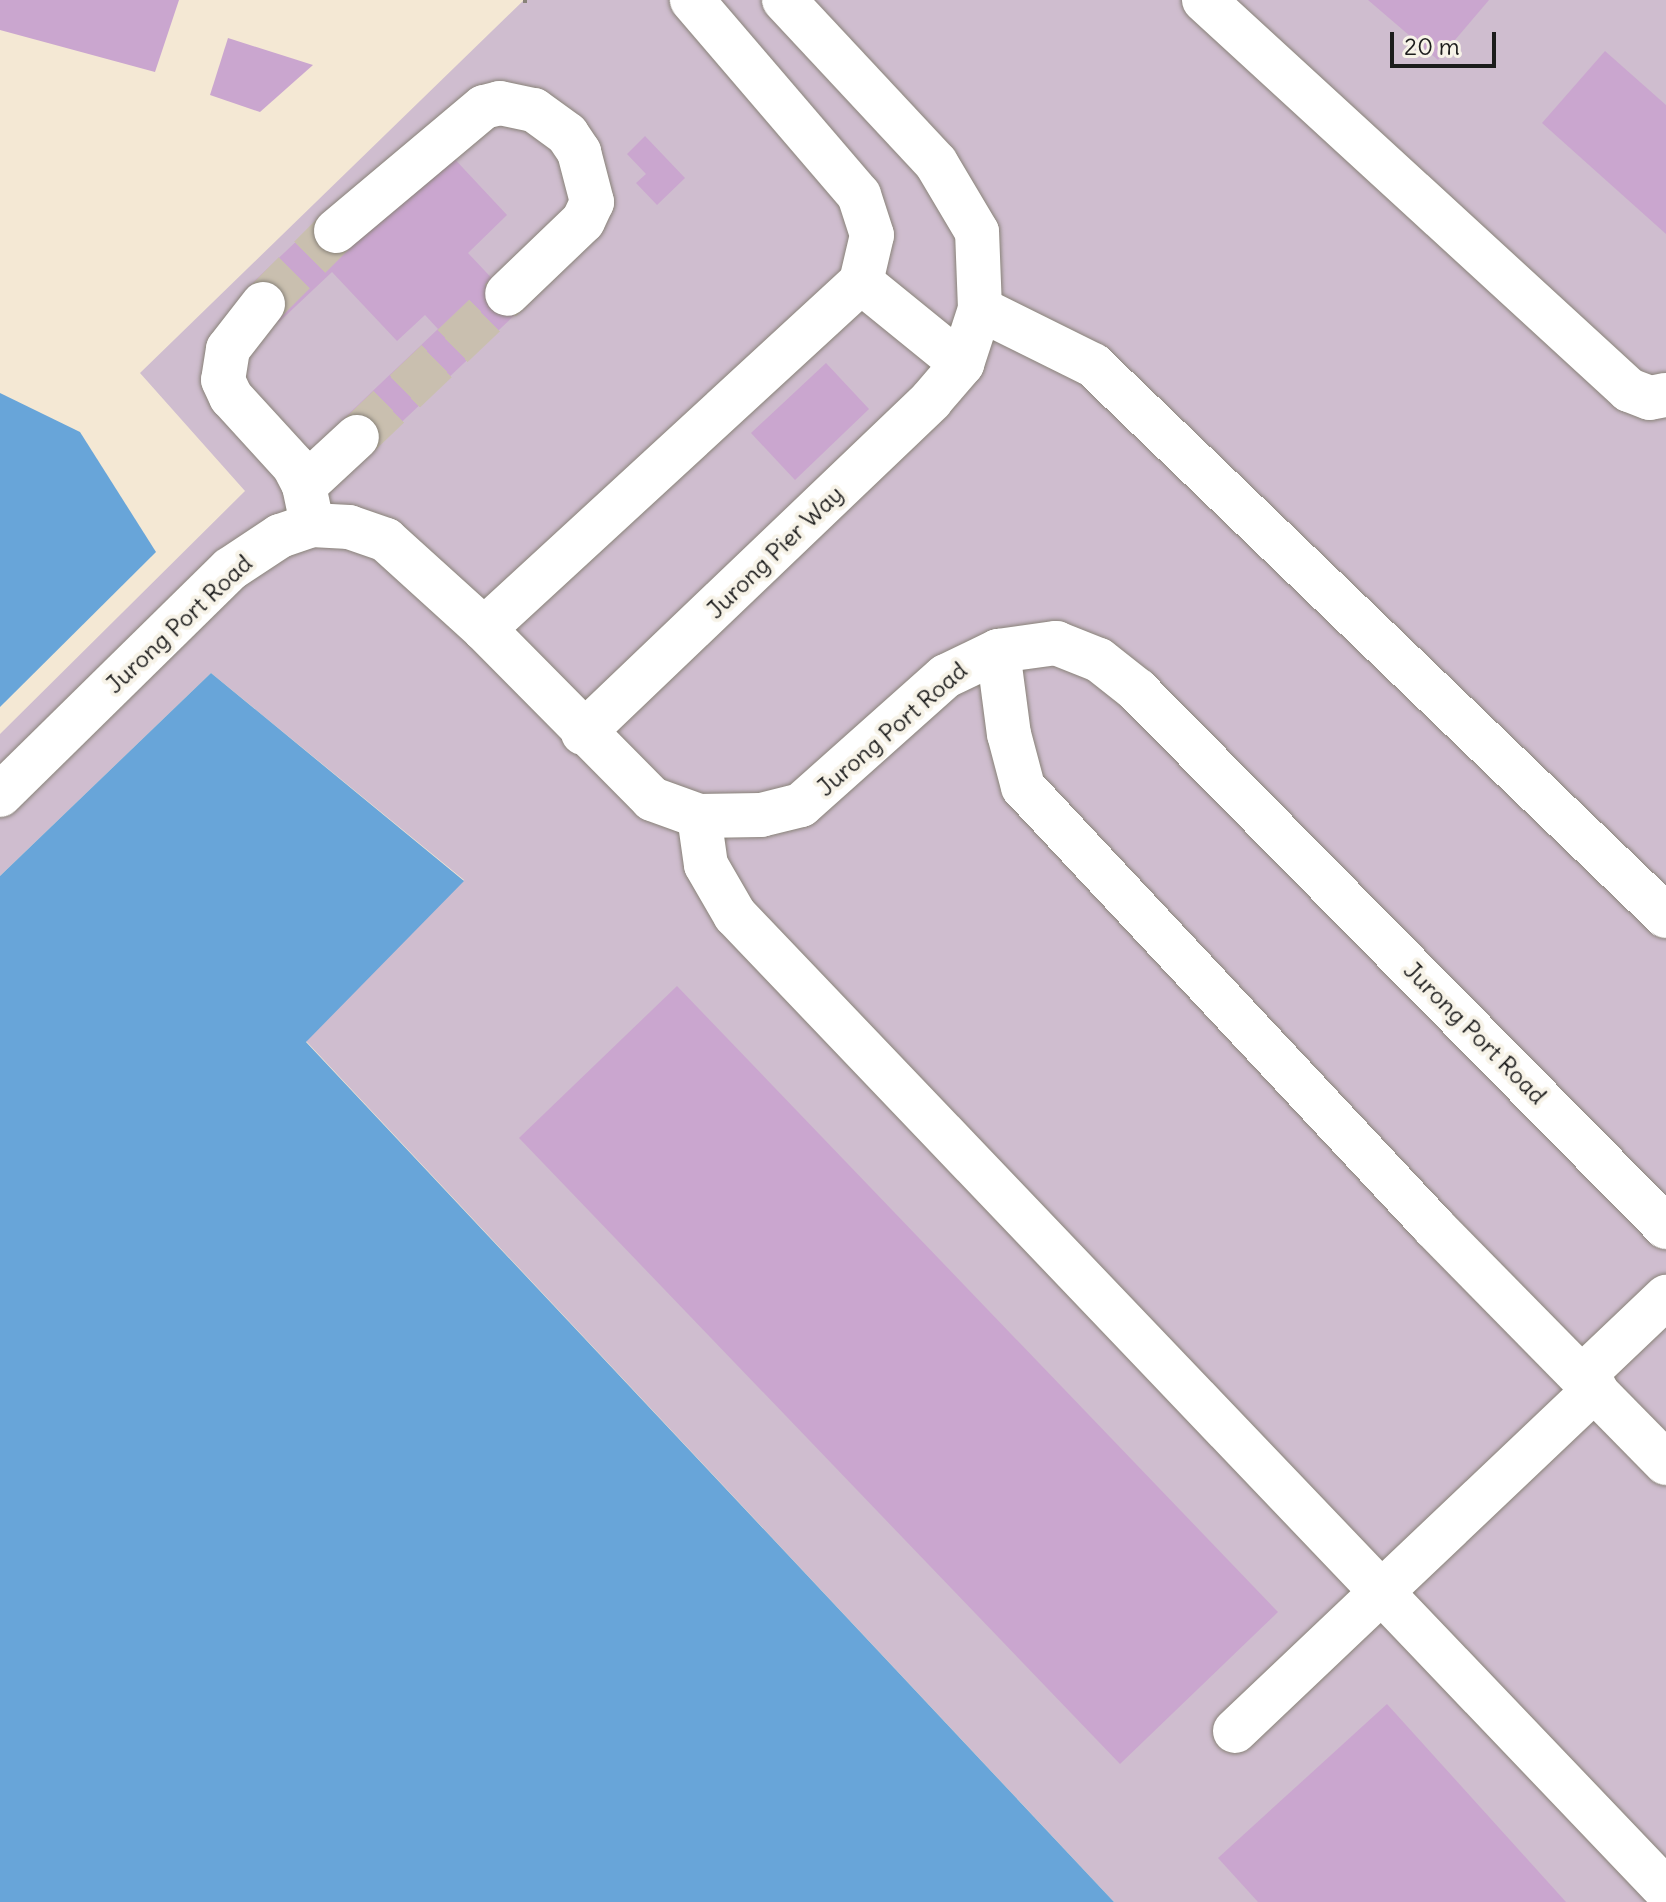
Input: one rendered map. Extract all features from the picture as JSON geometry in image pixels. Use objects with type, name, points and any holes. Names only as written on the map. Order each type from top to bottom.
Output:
[{"type":"street","points":[[484,629],[861,282],[872,235],[859,195],[692,0]]},
{"type":"street","name":"Jurong Pier Way","points":[[583,733],[804,527],[962,364],[980,309],[977,232],[936,163],[784,0]]},
{"type":"street","points":[[1204,0],[1629,390],[1650,398],[1666,395]]},
{"type":"street","points":[[336,231],[484,107],[500,103],[534,110],[567,134],[579,152],[592,185],[592,202],[583,221],[507,294]]},
{"type":"street","points":[[861,282],[962,364]]},
{"type":"street","points":[[263,304],[228,349],[223,380],[308,506],[357,437]]},
{"type":"street","points":[[980,309],[1093,365],[1666,916]]},
{"type":"street","name":"Jurong Port Road","points":[[0,795],[230,569],[280,536],[308,506],[349,527],[386,540],[484,629],[583,733],[652,799],[699,816],[761,815],[801,805],[946,676],[998,651],[1056,643],[1099,660],[1137,690],[1666,1227]]},
{"type":"street","points":[[998,651],[1009,734],[1023,787],[1434,1227],[1666,1463]]},
{"type":"street","points":[[699,816],[706,865],[735,915],[1666,1890]]},
{"type":"street","points":[[1235,1731],[1382,1593],[1589,1383],[1666,1297]]},
{"type":"shaded area","points":[[524,0],[1666,0],[1666,1902],[1114,1902],[306,1041],[464,880],[211,673],[0,876],[0,734],[245,491],[140,373]]},
{"type":"water","points":[[0,393],[80,432],[156,552],[0,707]]},
{"type":"water","points":[[211,673],[464,881],[306,1042],[1114,1902],[0,1902],[0,876]]},
{"type":"building","points":[[0,0],[179,0],[155,72],[0,30]]},
{"type":"building","points":[[1368,0],[1489,0],[1438,60]]},
{"type":"building","points":[[228,38],[313,65],[260,112],[210,95]]},
{"type":"building","points":[[1605,51],[1666,105],[1666,234],[1542,123]]},
{"type":"building","points":[[645,136],[685,178],[657,205],[636,183],[646,174],[627,154]]},
{"type":"building","points":[[449,153],[507,215],[468,253],[521,309],[370,452],[341,421],[438,329],[425,315],[397,341],[332,272],[279,322],[247,288],[322,217]]},
{"type":"building","points":[[826,363],[869,409],[795,480],[751,433]]},
{"type":"building","points":[[677,986],[1278,1612],[1120,1764],[519,1138]]},
{"type":"building","points":[[1387,1704],[1566,1902],[1258,1902],[1218,1858]]},
{"type":"tunnel","points":[[263,304],[336,231]]},
{"type":"tunnel","points":[[357,437],[507,294]]}]
